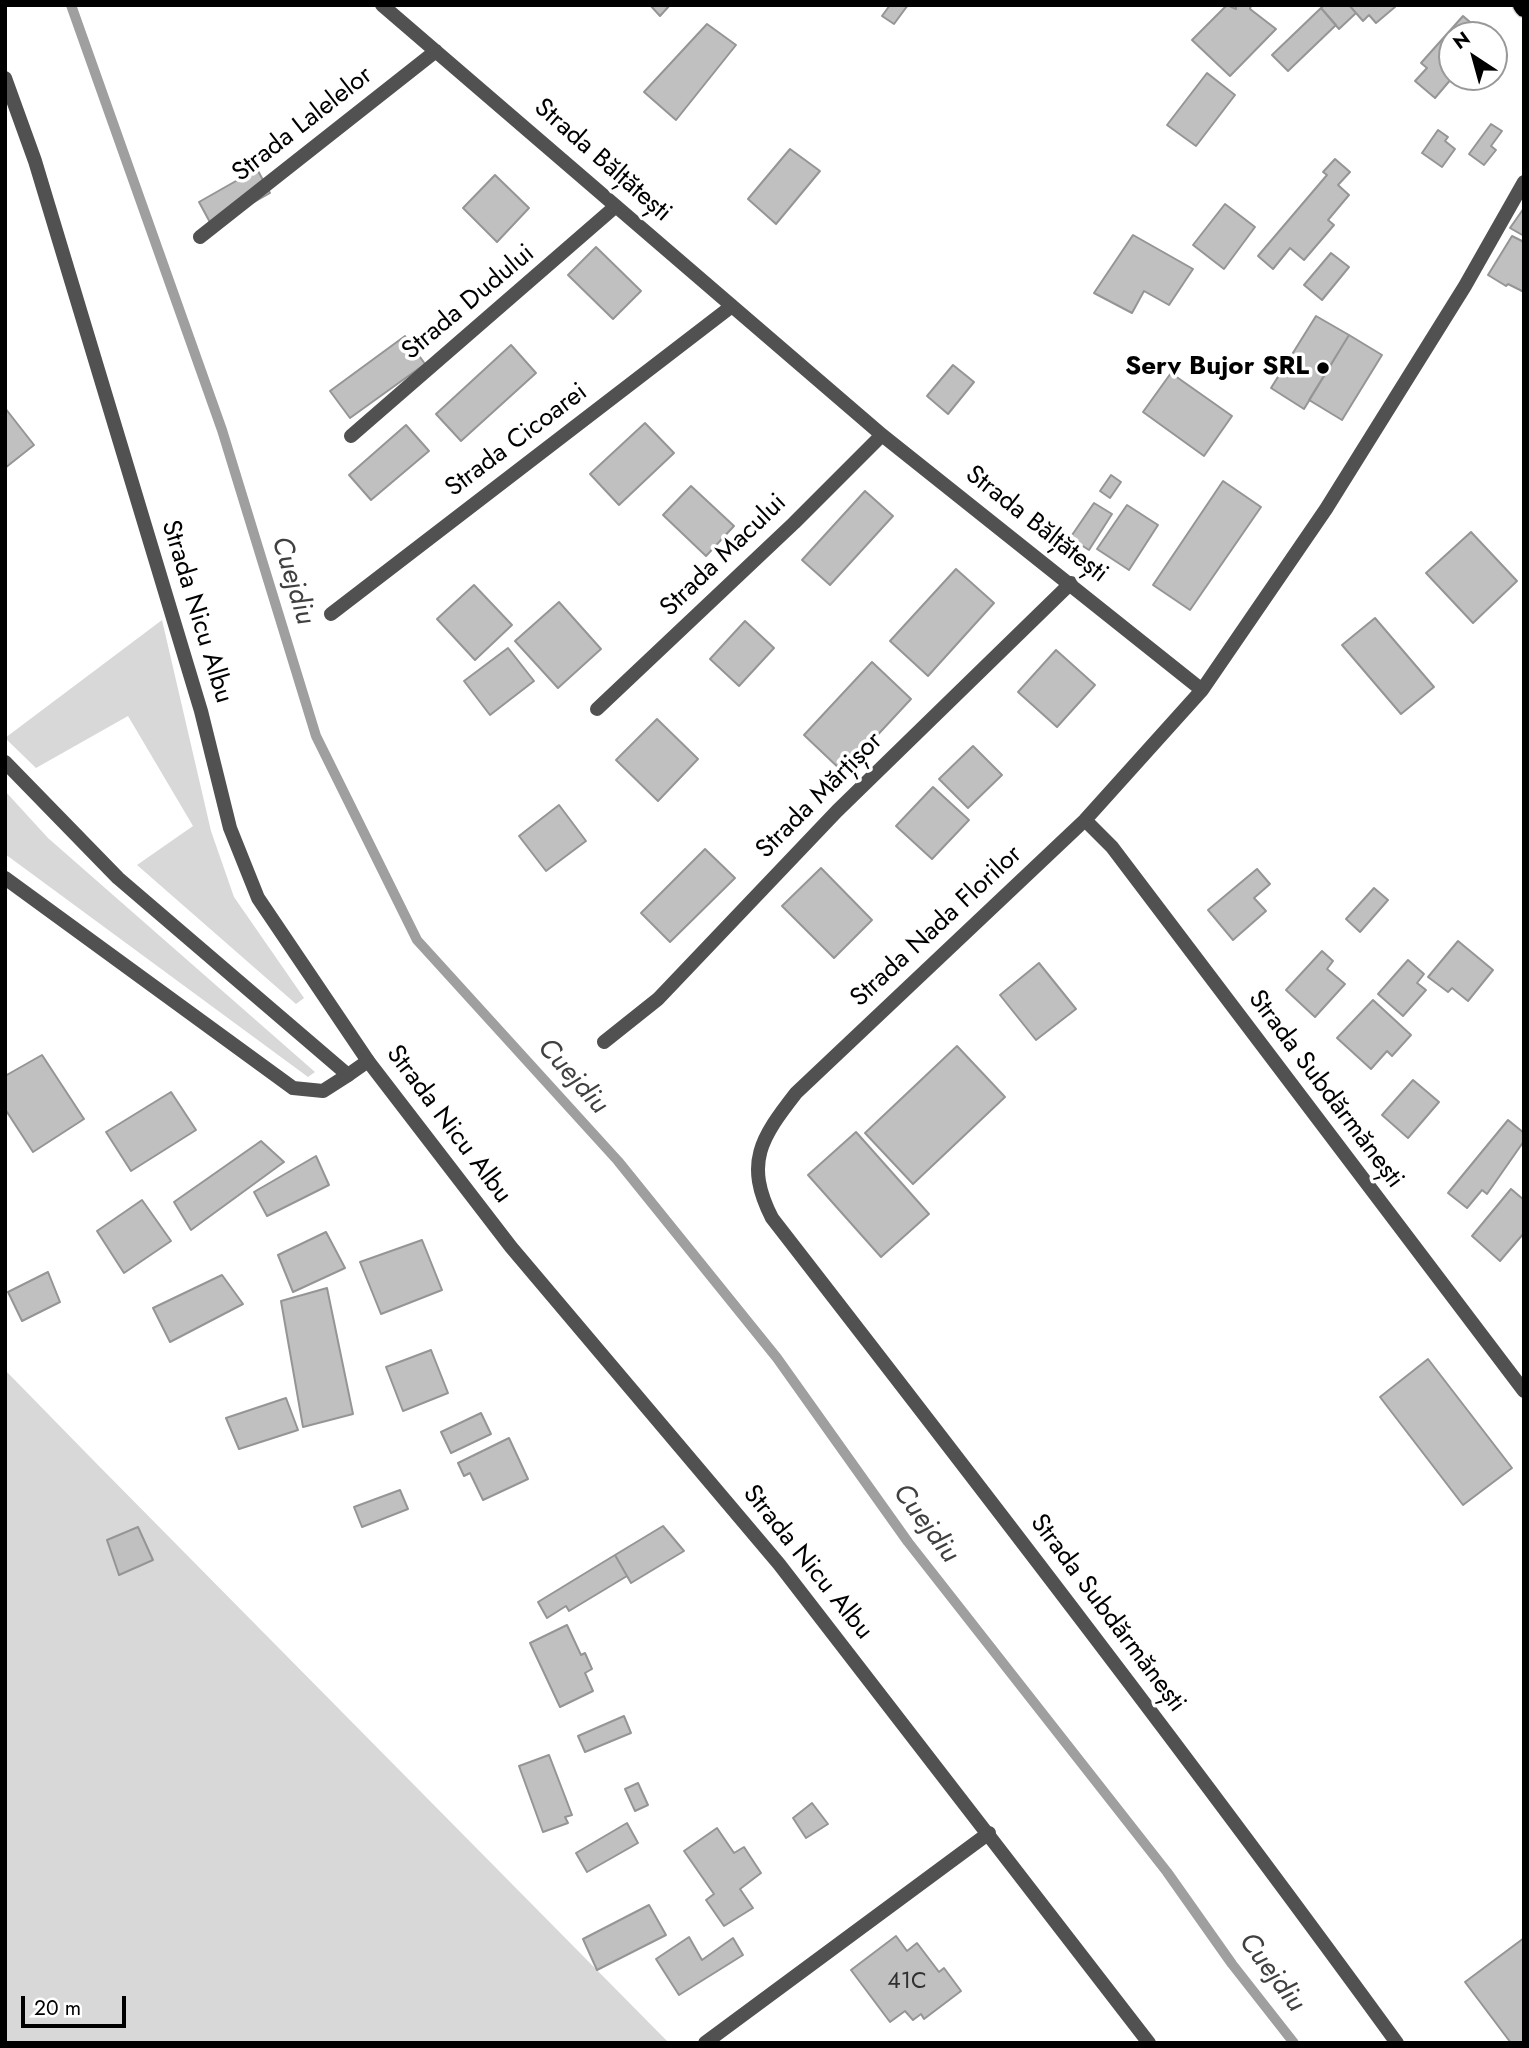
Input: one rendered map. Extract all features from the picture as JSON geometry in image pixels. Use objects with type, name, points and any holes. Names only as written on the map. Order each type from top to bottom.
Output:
[{"type":"street","name":"Strada Bălțătești","points":[[382,5],[882,435],[1202,690]]},
{"type":"street","name":"Strada Lalelelor","points":[[200,237],[436,51]]},
{"type":"street","name":"Strada Nicu Albu","points":[[5,78],[34,161],[201,711],[230,828],[258,898],[368,1061],[511,1247],[779,1564],[1149,2043]]},
{"type":"street","points":[[1202,690],[1326,509],[1465,286],[1524,182]]},
{"type":"street","name":"Strada Dudului","points":[[351,436],[616,206]]},
{"type":"street","name":"Strada Cicoarei","points":[[331,614],[732,306]]},
{"type":"street","name":"Strada Macului","points":[[597,709],[794,523],[882,435]]},
{"type":"street","name":"Strada Mărțișor","points":[[604,1041],[658,999],[837,811],[1071,583]]},
{"type":"street","name":"Strada Nada Florilor","points":[[772,1218],[758,1190],[759,1162],[767,1130],[796,1093],[1085,820],[1202,690]]},
{"type":"street","points":[[5,762],[118,878],[348,1074]]},
{"type":"street","name":"Strada Subdărmănești","points":[[1085,820],[1112,847],[1524,1391]]},
{"type":"street","points":[[5,878],[293,1088],[323,1091],[368,1061]]},
{"type":"street","name":"Strada Subdărmănești","points":[[772,1218],[989,1497],[1280,1882],[1397,2043]]},
{"type":"street","points":[[705,2043],[989,1833]]},
{"type":"shaded area","points":[[162,620],[211,831],[234,897],[304,998],[296,1004],[137,865],[193,826],[128,716],[36,768],[5,738]]},
{"type":"shaded area","points":[[5,791],[48,838],[315,1072],[308,1077],[5,854]]},
{"type":"shaded area","points":[[5,1370],[95,1462],[669,2043],[5,2043]]},
{"type":"building","points":[[650,5],[670,5],[660,16]]},
{"type":"building","points":[[890,5],[908,5],[894,24],[882,16]]},
{"type":"building","points":[[1227,5],[1236,9],[1236,5],[1251,5],[1250,9],[1276,29],[1230,76],[1192,40]]},
{"type":"building","points":[[1324,5],[1349,5],[1356,13],[1339,29],[1321,8]]},
{"type":"building","points":[[1349,5],[1395,7],[1376,23],[1369,15],[1363,21]]},
{"type":"building","points":[[1321,8],[1336,25],[1288,71],[1272,55]]},
{"type":"building","points":[[707,24],[736,45],[676,120],[644,92]]},
{"type":"building","points":[[1438,44],[1438,91],[1441,91],[1435,98],[1415,81],[1427,68],[1421,63]]},
{"type":"building","points":[[1207,73],[1235,95],[1196,146],[1167,125]]},
{"type":"building","points":[[1491,124],[1502,131],[1491,146],[1496,150],[1484,165],[1469,154]]},
{"type":"building","points":[[1438,130],[1448,137],[1445,141],[1455,149],[1442,167],[1422,153]]},
{"type":"building","points":[[790,149],[820,171],[776,224],[748,199]]},
{"type":"building","points":[[1335,159],[1350,172],[1338,185],[1349,195],[1328,220],[1334,225],[1304,260],[1290,248],[1273,269],[1258,256],[1327,175],[1323,172]]},
{"type":"building","points":[[257,169],[270,193],[212,226],[199,202]]},
{"type":"building","points":[[495,175],[529,208],[497,242],[463,208]]},
{"type":"building","points":[[1225,204],[1255,227],[1224,269],[1193,245]]},
{"type":"building","points":[[1524,208],[1524,236],[1510,228]]},
{"type":"building","points":[[1133,235],[1193,269],[1169,305],[1144,291],[1132,313],[1094,293]]},
{"type":"building","points":[[1512,236],[1524,242],[1524,292],[1508,284],[1506,286],[1488,275]]},
{"type":"building","points":[[596,247],[641,291],[613,319],[568,275]]},
{"type":"building","points":[[1331,253],[1349,267],[1322,300],[1304,285]]},
{"type":"building","points":[[1316,316],[1349,335],[1304,409],[1271,388]]},
{"type":"building","points":[[1349,335],[1382,355],[1342,420],[1309,400]]},
{"type":"building","points":[[405,336],[425,364],[350,418],[330,391]]},
{"type":"building","points":[[511,345],[536,373],[461,441],[436,414]]},
{"type":"building","points":[[953,365],[974,382],[948,414],[927,396]]},
{"type":"building","points":[[1171,373],[1232,416],[1204,456],[1143,412]]},
{"type":"building","points":[[5,408],[34,445],[5,468]]},
{"type":"building","points":[[645,423],[674,453],[619,505],[590,474]]},
{"type":"building","points":[[406,425],[429,451],[371,500],[349,475]]},
{"type":"building","points":[[1111,475],[1121,482],[1110,498],[1100,491]]},
{"type":"building","points":[[1223,481],[1261,507],[1190,610],[1153,585]]},
{"type":"building","points":[[691,486],[734,526],[706,556],[663,515]]},
{"type":"building","points":[[865,491],[893,516],[830,585],[802,560]]},
{"type":"building","points":[[1094,503],[1112,514],[1089,550],[1070,538]]},
{"type":"building","points":[[1127,505],[1158,525],[1129,570],[1097,549]]},
{"type":"building","points":[[1471,532],[1517,581],[1473,623],[1426,573]]},
{"type":"building","points":[[956,569],[994,603],[928,676],[890,641]]},
{"type":"building","points":[[474,585],[512,625],[475,660],[437,619]]},
{"type":"building","points":[[559,602],[601,649],[558,688],[515,641]]},
{"type":"building","points":[[1375,618],[1434,687],[1401,714],[1342,645]]},
{"type":"building","points":[[745,621],[774,648],[739,686],[710,659]]},
{"type":"building","points":[[508,648],[534,681],[490,715],[464,681]]},
{"type":"building","points":[[1056,650],[1095,685],[1057,727],[1018,692]]},
{"type":"building","points":[[872,662],[911,699],[843,772],[804,735]]},
{"type":"building","points":[[657,719],[698,759],[658,801],[616,760]]},
{"type":"building","points":[[973,746],[1002,775],[968,808],[939,779]]},
{"type":"building","points":[[933,787],[969,820],[932,859],[896,826]]},
{"type":"building","points":[[559,805],[586,841],[546,871],[519,836]]},
{"type":"building","points":[[705,849],[735,878],[670,942],[641,913]]},
{"type":"building","points":[[821,868],[872,920],[834,958],[782,906]]},
{"type":"building","points":[[1257,869],[1270,884],[1254,898],[1266,911],[1233,940],[1208,910]]},
{"type":"building","points":[[1374,888],[1388,900],[1360,932],[1346,919]]},
{"type":"building","points":[[1458,941],[1493,970],[1468,1001],[1452,988],[1448,992],[1428,977]]},
{"type":"building","points":[[1322,951],[1333,961],[1327,969],[1345,984],[1315,1017],[1286,990]]},
{"type":"building","points":[[1408,960],[1424,974],[1417,983],[1426,990],[1403,1016],[1378,994]]},
{"type":"building","points":[[1039,963],[1076,1009],[1036,1040],[1000,995]]},
{"type":"building","points":[[1373,1000],[1411,1035],[1392,1056],[1387,1051],[1371,1069],[1337,1038]]},
{"type":"building","points":[[957,1046],[1005,1097],[913,1184],[865,1133]]},
{"type":"building","points":[[42,1055],[84,1119],[33,1152],[5,1109],[5,1076]]},
{"type":"building","points":[[1413,1080],[1439,1102],[1408,1138],[1382,1115]]},
{"type":"building","points":[[171,1092],[196,1130],[131,1171],[106,1132]]},
{"type":"building","points":[[1508,1120],[1524,1133],[1524,1141],[1487,1194],[1482,1190],[1467,1208],[1448,1193]]},
{"type":"building","points":[[856,1132],[929,1214],[881,1257],[808,1175]]},
{"type":"building","points":[[261,1141],[284,1162],[191,1230],[174,1202]]},
{"type":"building","points":[[316,1156],[329,1185],[267,1216],[254,1192]]},
{"type":"building","points":[[1511,1189],[1524,1200],[1524,1233],[1500,1261],[1472,1236]]},
{"type":"building","points":[[142,1200],[171,1241],[124,1273],[97,1231]]},
{"type":"building","points":[[326,1232],[345,1268],[293,1292],[278,1255]]},
{"type":"building","points":[[422,1240],[442,1290],[381,1314],[360,1262]]},
{"type":"building","points":[[48,1272],[60,1302],[22,1321],[8,1292]]},
{"type":"building","points":[[222,1275],[243,1304],[170,1342],[153,1308]]},
{"type":"building","points":[[327,1288],[353,1414],[303,1427],[281,1301]]},
{"type":"building","points":[[431,1350],[448,1393],[403,1411],[386,1367]]},
{"type":"building","points":[[1428,1359],[1512,1468],[1463,1505],[1380,1397]]},
{"type":"building","points":[[286,1398],[298,1430],[239,1449],[226,1418]]},
{"type":"building","points":[[481,1413],[491,1434],[451,1453],[441,1432]]},
{"type":"building","points":[[509,1438],[528,1479],[483,1500],[470,1473],[464,1476],[458,1463]]},
{"type":"building","points":[[400,1490],[408,1509],[362,1527],[354,1507]]},
{"type":"building","points":[[663,1526],[684,1551],[631,1583],[615,1555]]},
{"type":"building","points":[[138,1527],[153,1560],[119,1575],[107,1540]]},
{"type":"building","points":[[615,1555],[627,1576],[569,1611],[566,1606],[547,1618],[538,1602]]},
{"type":"building","points":[[567,1625],[581,1655],[585,1653],[592,1669],[585,1673],[593,1691],[560,1707],[530,1643]]},
{"type":"building","points":[[624,1716],[631,1733],[585,1752],[578,1736]]},
{"type":"building","points":[[549,1755],[572,1815],[565,1817],[568,1823],[543,1832],[519,1766]]},
{"type":"building","points":[[638,1783],[648,1805],[635,1811],[625,1789]]},
{"type":"building","points":[[812,1803],[828,1824],[806,1838],[793,1818]]},
{"type":"building","points":[[627,1823],[638,1843],[587,1872],[576,1853]]},
{"type":"building","points":[[717,1828],[734,1853],[744,1847],[761,1873],[740,1889],[753,1908],[724,1926],[706,1900],[714,1894],[684,1851]]},
{"type":"building","points":[[649,1905],[666,1935],[597,1970],[583,1939]]},
{"type":"building","points":[[896,1936],[907,1951],[917,1943],[939,1972],[944,1968],[961,1991],[924,2019],[921,2014],[913,2020],[905,2011],[890,2022],[851,1970]]},
{"type":"building","points":[[689,1937],[702,1960],[733,1938],[743,1955],[679,1995],[656,1959]]},
{"type":"building","points":[[1524,1938],[1524,2043],[1511,2043],[1465,1982]]},
{"type":"waterway","name":"Cuejdiu","points":[[71,5],[222,430],[316,736],[417,940],[618,1161],[777,1358],[908,1542],[1167,1872],[1232,1964],[1294,2043]]},
{"type":"place","name":"Serv Bujor SRL","points":[[1323,368]]}]
